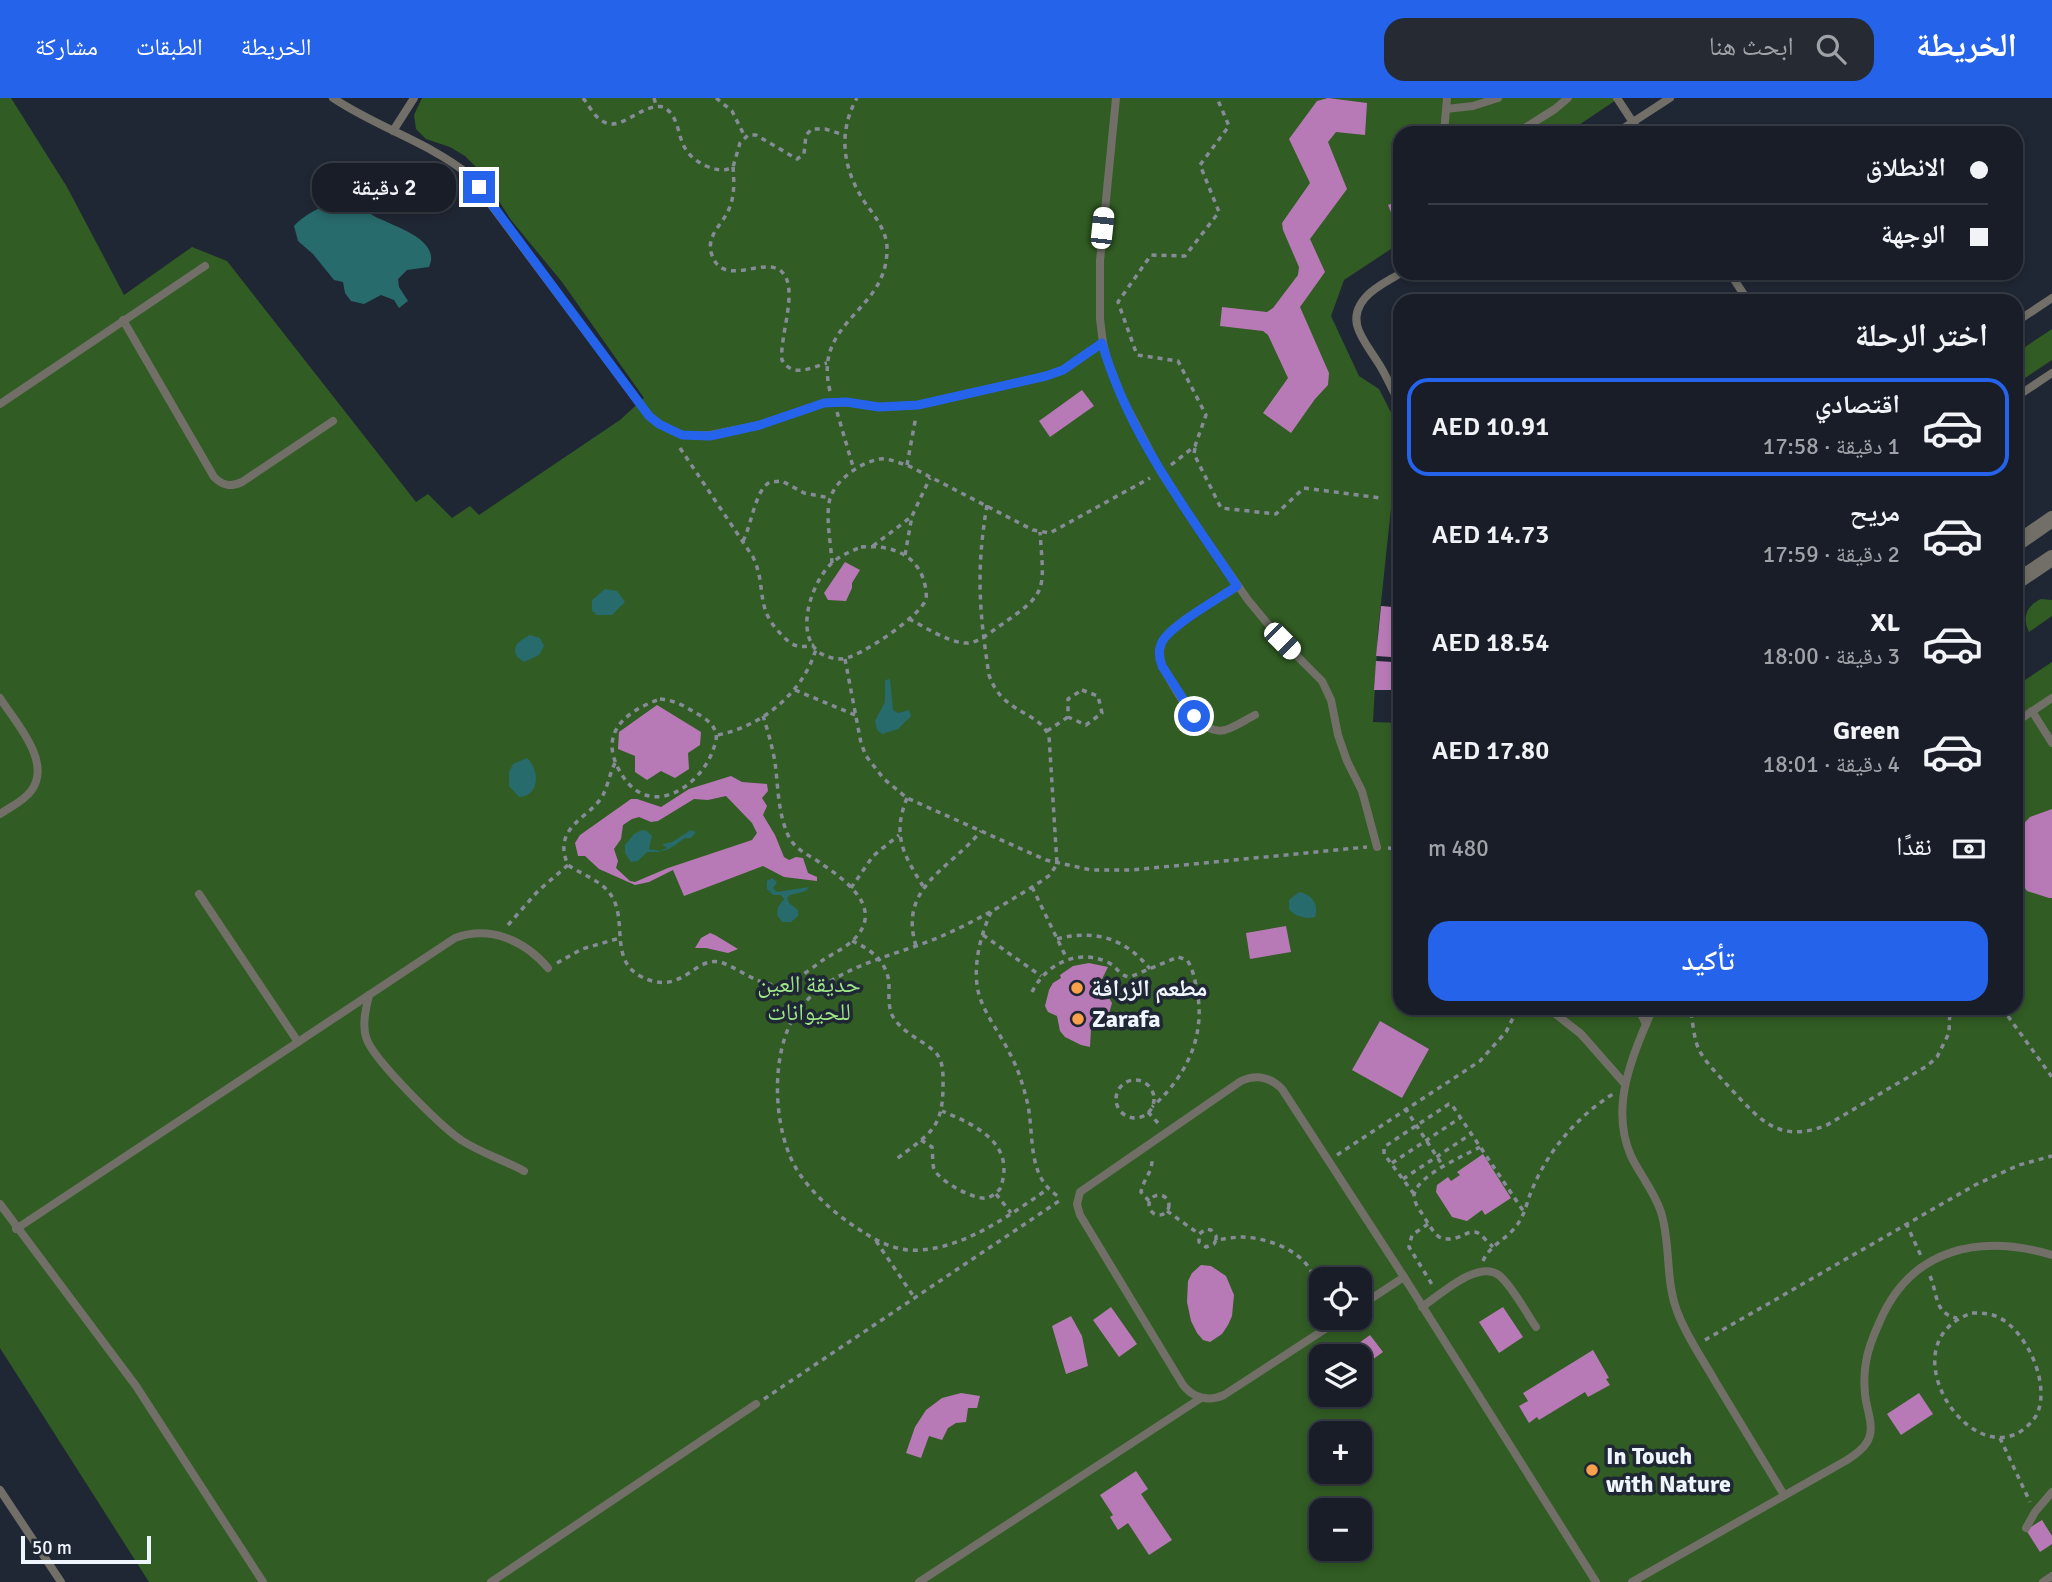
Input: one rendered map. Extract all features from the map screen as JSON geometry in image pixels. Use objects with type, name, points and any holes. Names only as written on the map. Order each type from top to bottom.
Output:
[{"type":"street","points":[[2023,539],[2052,519]]},
{"type":"street","points":[[2023,577],[2052,558]]},
{"type":"lane","points":[[333,98],[372,122],[444,156],[468,174],[649,416],[682,435],[710,436],[760,425],[812,406],[833,402],[879,407],[918,405],[1046,376],[1063,370],[1102,343]]},
{"type":"lane","points":[[393,131],[414,98]]},
{"type":"lane","points":[[1116,98],[1100,261],[1102,343],[1122,398],[1161,472],[1237,586],[1265,622],[1322,681],[1331,700],[1338,735],[1369,811],[1377,847]]},
{"type":"lane","points":[[1445,126],[1447,98]]},
{"type":"lane","points":[[1446,109],[1474,106],[1497,98]]},
{"type":"lane","points":[[1528,126],[1562,105],[1567,98]]},
{"type":"lane","points":[[1618,98],[1636,126]]},
{"type":"lane","points":[[1627,126],[1670,98]]},
{"type":"lane","points":[[0,404],[205,266]]},
{"type":"lane","points":[[1393,279],[1363,300],[1356,323],[1361,338],[1377,360],[1393,391]]},
{"type":"lane","points":[[2023,317],[2052,298]]},
{"type":"lane","points":[[123,320],[219,482],[231,486],[242,482],[333,421]]},
{"type":"lane","points":[[2023,392],[2052,373]]},
{"type":"lane","points":[[1237,586],[1170,631],[1161,643],[1159,658],[1194,716],[1205,727],[1211,730],[1227,730],[1255,715]]},
{"type":"lane","points":[[0,698],[36,756],[38,774],[26,797],[0,814]]},
{"type":"lane","points":[[2023,717],[2052,698]]},
{"type":"lane","points":[[2032,711],[2052,743]]},
{"type":"lane","points":[[199,894],[298,1042]]},
{"type":"lane","points":[[16,1229],[455,938],[474,933],[501,936],[526,947],[548,968]]},
{"type":"lane","points":[[369,995],[365,1014],[366,1036],[375,1054],[438,1120],[460,1139],[524,1171]]},
{"type":"lane","points":[[1557,1015],[1581,1034],[1625,1086]]},
{"type":"lane","points":[[1642,1015],[1646,1024]]},
{"type":"lane","points":[[1650,1015],[1625,1086],[1621,1119],[1623,1134],[1632,1158],[1661,1211],[1670,1289],[1677,1312],[1694,1346],[1784,1495]]},
{"type":"lane","points":[[1323,1330],[1224,1395],[1201,1398],[1188,1391],[1080,1215],[1076,1204],[1080,1192],[1241,1081],[1263,1077],[1282,1089],[1596,1582]]},
{"type":"lane","points":[[0,1204],[16,1229],[61,1283],[136,1386],[263,1582]]},
{"type":"lane","points":[[1632,1582],[1847,1460],[1867,1442],[1870,1423],[1864,1378],[1868,1352],[1883,1313],[1901,1286],[1915,1273],[1944,1255],[1981,1245],[2000,1245],[2052,1255]]},
{"type":"lane","points":[[1422,1307],[1468,1276],[1488,1270],[1500,1276],[1536,1327]]},
{"type":"lane","points":[[1372,1298],[1404,1277]]},
{"type":"lane","points":[[919,1582],[1201,1398]]},
{"type":"lane","points":[[491,1582],[756,1404]]},
{"type":"lane","points":[[0,1490],[61,1582]]},
{"type":"lane","points":[[2026,1528],[2052,1492]]},
{"type":"lane","points":[[2043,1582],[2052,1576]]},
{"type":"path","points":[[583,98],[601,121],[612,124],[656,105],[670,111],[684,149],[696,161],[715,170],[733,167]]},
{"type":"path","points":[[654,98],[656,105]]},
{"type":"path","points":[[716,98],[732,111],[745,136]]},
{"type":"path","points":[[854,470],[833,402],[827,363],[836,335],[874,291],[884,267],[887,245],[883,231],[850,175],[844,135],[846,121],[858,98]]},
{"type":"path","points":[[1217,98],[1229,126],[1200,165],[1219,212],[1185,256],[1152,256],[1118,302],[1137,355],[1178,361],[1206,415],[1194,454],[1222,508],[1276,514],[1304,488],[1381,498]]},
{"type":"path","points":[[745,136],[757,135],[797,159],[804,154],[806,135],[812,129],[825,129],[844,135]]},
{"type":"path","points":[[745,136],[733,167],[732,200],[712,238],[713,257],[716,262],[731,270],[746,271],[768,266],[781,271],[786,276],[790,289],[782,360],[789,368],[799,371],[827,363]]},
{"type":"path","points":[[907,465],[918,405]]},
{"type":"path","points":[[667,428],[743,541],[759,571],[761,598],[767,618],[792,645],[815,647],[831,657],[845,659],[858,655],[909,619],[922,606],[926,599],[926,590],[921,573],[905,555],[891,548],[873,546],[850,551],[832,563],[819,580],[809,608],[806,626],[815,647],[808,673],[795,690],[749,726],[717,735]]},
{"type":"path","points":[[832,563],[828,514],[830,498],[836,486],[854,470],[878,460],[885,459],[907,465],[1040,532],[1057,531],[1161,472],[1195,446]]},
{"type":"path","points":[[905,555],[912,516],[930,477]]},
{"type":"path","points":[[743,541],[759,493],[770,482],[782,481],[804,492],[830,498]]},
{"type":"path","points":[[987,505],[979,574],[983,638],[993,687],[1003,701],[1041,723],[1050,742],[1057,864],[1050,875],[1032,887],[943,936],[878,958],[830,982],[797,1011],[779,1056],[781,1126],[799,1173],[823,1202],[876,1241],[903,1250],[934,1249],[972,1235],[1048,1189]]},
{"type":"path","points":[[873,546],[912,516]]},
{"type":"path","points":[[909,619],[962,643],[973,643],[983,638],[1035,599],[1043,575],[1040,532]]},
{"type":"path","points":[[845,659],[866,756],[884,779],[907,798],[1057,864],[1091,870],[1132,870],[1357,847],[1393,848]]},
{"type":"path","points":[[795,690],[855,715]]},
{"type":"path","points":[[1082,690],[1098,696],[1102,713],[1086,725],[1068,717],[1068,699],[1082,690]]},
{"type":"path","points":[[660,699],[670,700],[704,718],[713,726],[717,735],[705,769],[679,792],[667,796],[652,796],[633,787],[615,763],[612,754],[614,736],[624,717],[633,710],[660,699]]},
{"type":"path","points":[[568,865],[595,880],[610,893],[618,911],[625,963],[632,971],[648,980],[671,983],[705,964],[717,962],[779,986],[791,982],[852,941],[859,934],[866,916],[862,900],[851,888],[792,843],[784,822],[772,745],[763,716]]},
{"type":"path","points":[[1046,731],[1068,717]]},
{"type":"path","points":[[568,865],[565,842],[568,832],[603,794],[615,763]]},
{"type":"path","points":[[907,798],[901,813],[899,835],[905,856],[923,886]]},
{"type":"path","points":[[916,946],[912,915],[923,886],[957,857],[981,831]]},
{"type":"path","points":[[851,888],[873,856],[899,835]]},
{"type":"path","points":[[501,936],[524,905],[568,865]]},
{"type":"path","points":[[1032,887],[1067,959]]},
{"type":"path","points":[[992,910],[976,968],[978,991],[1017,1070],[1027,1101],[1036,1170],[1048,1189],[1062,1199],[1076,1204]]},
{"type":"path","points":[[1057,939],[1086,934],[1101,936],[1129,947],[1150,969]]},
{"type":"path","points":[[983,935],[1041,976]]},
{"type":"path","points":[[548,968],[583,949],[620,938]]},
{"type":"path","points":[[852,941],[862,945],[884,966],[889,981],[891,1013],[902,1028],[932,1049],[940,1059],[943,1070],[942,1111],[937,1125],[894,1161]]},
{"type":"path","points":[[1032,992],[1041,976],[1067,959],[1083,958],[1107,962],[1125,977],[1130,977],[1174,958],[1185,958],[1191,966],[1199,1000],[1199,1021],[1194,1048],[1171,1088],[1152,1107],[1142,1116],[1129,1117],[1118,1108],[1117,1094],[1125,1083],[1138,1080],[1153,1093],[1152,1107]]},
{"type":"path","points":[[1329,1160],[1480,1061],[1506,1032],[1514,1015]]},
{"type":"path","points":[[1691,1015],[1699,1049],[1720,1077],[1758,1117],[1773,1128],[1791,1133],[1809,1132],[1827,1125],[1927,1066],[1944,1045],[1949,1033],[1950,1015]]},
{"type":"path","points":[[2006,1015],[2052,1077]]},
{"type":"path","points":[[1481,1270],[1486,1254],[1514,1230],[1537,1179],[1560,1141],[1592,1110],[1625,1086]]},
{"type":"path","points":[[1493,1247],[1473,1232],[1455,1240],[1446,1240],[1435,1233],[1417,1206],[1415,1194],[1384,1154],[1384,1147],[1447,1104],[1452,1105],[1524,1212]]},
{"type":"path","points":[[1405,1108],[1443,1167]]},
{"type":"path","points":[[921,1140],[932,1147],[934,1170],[951,1185],[983,1198],[996,1194],[1002,1183],[1003,1163],[997,1145],[979,1129],[942,1111]]},
{"type":"path","points":[[1391,1164],[1460,1118]]},
{"type":"path","points":[[1403,1179],[1471,1134]]},
{"type":"path","points":[[1149,1201],[1156,1195],[1166,1197],[1169,1202],[1167,1211],[1159,1216],[1154,1214],[1150,1211],[1149,1201],[1141,1192],[1153,1168],[1150,1143]]},
{"type":"path","points":[[1415,1194],[1422,1182],[1480,1147]]},
{"type":"path","points":[[1694,1346],[1975,1185],[2019,1165],[2052,1156]]},
{"type":"path","points":[[996,1194],[1011,1213]]},
{"type":"path","points":[[756,1404],[1062,1199]]},
{"type":"path","points":[[1167,1211],[1199,1234]]},
{"type":"path","points":[[1428,1224],[1412,1235],[1409,1247],[1439,1296]]},
{"type":"path","points":[[1199,1234],[1206,1229],[1211,1230],[1216,1240]]},
{"type":"path","points":[[1199,1234],[1199,1242],[1202,1245],[1210,1246],[1216,1240],[1251,1238],[1289,1250],[1301,1258],[1312,1273],[1315,1286],[1309,1339]]},
{"type":"path","points":[[876,1241],[914,1297]]},
{"type":"path","points":[[1972,1313],[1996,1316],[2006,1322],[2027,1347],[2042,1375],[2045,1388],[2038,1414],[2030,1424],[2019,1432],[2000,1438],[1980,1434],[1968,1427],[1950,1407],[1938,1383],[1935,1357],[1942,1334],[1957,1318],[1972,1313]]},
{"type":"path","points":[[2000,1438],[2035,1512]]},
{"type":"green space","name":"حديقة العين للحيوانات","points":[[0,98],[11,98],[67,187],[124,295],[192,247],[227,261],[416,502],[428,494],[452,518],[470,506],[479,515],[620,420],[644,398],[562,282],[511,220],[480,171],[465,156],[450,147],[426,139],[416,129],[414,115],[422,98],[1619,98],[1577,126],[1393,126],[1393,248],[1344,280],[1331,316],[1359,376],[1379,389],[1393,416],[1393,489],[1378,631],[1373,722],[1393,723],[1393,1015],[2023,1015],[2023,681],[2052,662],[2052,1582],[149,1582],[0,1348]]},
{"type":"green space","points":[[2052,329],[2052,360],[2023,379],[2023,348]]},
{"type":"green space","points":[[2041,599],[2052,600],[2052,616],[2029,632],[2027,613],[2032,605]]},
{"type":"shaded area","points":[[346,198],[374,216],[413,235],[428,249],[431,257],[429,267],[407,270],[398,279],[399,287],[408,301],[399,308],[394,300],[381,295],[364,304],[351,301],[345,293],[343,282],[334,280],[313,254],[298,241],[294,226],[298,222],[318,209]]},
{"type":"shaded area","points":[[605,589],[617,591],[625,602],[612,615],[597,615],[592,611],[592,600]]},
{"type":"shaded area","points":[[530,635],[540,638],[544,646],[539,655],[524,662],[517,657],[515,650],[520,641]]},
{"type":"shaded area","points":[[890,679],[893,710],[898,713],[909,710],[911,716],[898,729],[882,734],[877,730],[875,721],[885,702],[885,680]]},
{"type":"shaded area","points":[[527,758],[534,769],[536,782],[531,792],[519,797],[509,786],[509,772],[513,764]]},
{"type":"shaded area","points":[[642,830],[652,836],[649,849],[660,851],[667,848],[662,844],[672,842],[691,830],[696,832],[691,838],[685,838],[668,849],[659,852],[647,852],[638,861],[631,862],[625,853],[625,845],[634,834]]},
{"type":"shaded area","points":[[772,878],[777,882],[773,888],[777,892],[809,887],[787,898],[798,910],[798,916],[791,922],[782,922],[777,915],[778,907],[784,899],[781,895],[773,895],[767,889],[767,881]]},
{"type":"shaded area","points":[[1299,892],[1308,895],[1313,901],[1316,908],[1315,917],[1301,917],[1289,909],[1289,900]]},
{"type":"building","points":[[1328,98],[1367,103],[1365,135],[1336,132],[1328,142],[1347,189],[1310,239],[1325,272],[1300,307],[1329,373],[1328,385],[1291,433],[1263,413],[1288,378],[1268,335],[1263,331],[1220,326],[1222,307],[1267,312],[1298,275],[1299,267],[1282,223],[1310,183],[1289,139],[1317,101]]},
{"type":"building","points":[[1393,203],[1393,217],[1388,205]]},
{"type":"building","points":[[1082,390],[1094,406],[1050,437],[1039,421]]},
{"type":"building","points":[[845,562],[860,570],[852,588],[846,601],[828,600],[824,593]]},
{"type":"building","points":[[1381,606],[1393,607],[1391,657],[1376,656]]},
{"type":"building","points":[[1376,661],[1393,662],[1391,690],[1374,690]]},
{"type":"building","points":[[657,705],[701,732],[700,745],[688,753],[689,769],[675,778],[661,771],[647,780],[635,772],[635,756],[618,749],[619,732]]},
{"type":"building","points":[[731,776],[742,782],[767,784],[768,791],[762,798],[767,806],[763,815],[784,857],[789,860],[803,858],[808,873],[817,877],[817,881],[784,877],[763,866],[684,896],[673,870],[649,882],[635,885],[599,869],[585,856],[578,856],[575,843],[580,835],[631,799],[661,807],[689,789]],"holes":[[[726,796],[752,823],[757,833],[752,840],[635,882],[630,881],[616,868],[618,861],[614,849],[621,839],[623,825],[632,819],[639,817],[651,822],[658,821],[694,799],[708,800]]]},
{"type":"building","points":[[2052,809],[2052,898],[2027,891],[2023,886],[2023,824],[2030,817]]},
{"type":"building","points":[[1286,926],[1291,952],[1250,959],[1246,933]]},
{"type":"building","points":[[710,933],[738,949],[728,953],[695,948],[701,938]]},
{"type":"building","points":[[1089,963],[1108,967],[1098,987],[1112,1003],[1107,1021],[1091,1029],[1090,1047],[1065,1037],[1060,1031],[1057,1016],[1048,1012],[1045,1006],[1049,990],[1053,983],[1061,978],[1060,975],[1073,966]]},
{"type":"building","points":[[1380,1021],[1429,1049],[1402,1098],[1352,1070]]},
{"type":"building","points":[[1483,1154],[1511,1198],[1485,1215],[1482,1210],[1467,1221],[1452,1217],[1436,1192],[1437,1185],[1448,1177],[1451,1181],[1460,1175],[1457,1172]]},
{"type":"building","points":[[1201,1265],[1211,1266],[1226,1276],[1234,1295],[1232,1316],[1228,1325],[1222,1334],[1210,1342],[1203,1340],[1197,1333],[1187,1302],[1188,1281]]},
{"type":"building","points":[[1111,1307],[1137,1344],[1119,1357],[1093,1320]]},
{"type":"building","points":[[1503,1307],[1523,1337],[1499,1353],[1479,1322]]},
{"type":"building","points":[[1071,1316],[1082,1336],[1088,1366],[1066,1374],[1052,1326]]},
{"type":"building","points":[[1370,1335],[1383,1352],[1372,1360],[1372,1344],[1359,1343]]},
{"type":"building","points":[[1593,1350],[1609,1378],[1606,1379],[1610,1385],[1588,1397],[1585,1392],[1539,1420],[1537,1417],[1529,1423],[1519,1406],[1528,1401],[1523,1393]]},
{"type":"building","points":[[961,1393],[980,1396],[977,1408],[968,1408],[966,1422],[956,1423],[948,1428],[942,1440],[929,1436],[921,1458],[906,1453],[915,1427],[926,1410],[942,1398]]},
{"type":"building","points":[[1919,1393],[1933,1414],[1901,1435],[1887,1414]]},
{"type":"building","points":[[1136,1471],[1148,1489],[1141,1494],[1172,1540],[1149,1555],[1128,1523],[1118,1530],[1110,1517],[1113,1515],[1100,1495]]},
{"type":"building","points":[[2042,1520],[2052,1536],[2052,1544],[2040,1552],[2026,1530]]},
{"type":"place","name":"مطعم الزرافة","points":[[1077,988]]},
{"type":"place","name":"Zarafa","points":[[1078,1019]]},
{"type":"place","name":"In Touch with Nature","points":[[1592,1470]]},
{"type":"route","points":[[479,187],[649,416],[682,435],[710,436],[733,432],[824,403],[846,402],[879,407],[918,405],[1046,376],[1063,370],[1102,343],[1122,398],[1161,472],[1237,586],[1170,631],[1161,643],[1159,658],[1162,666],[1194,716]]}]
